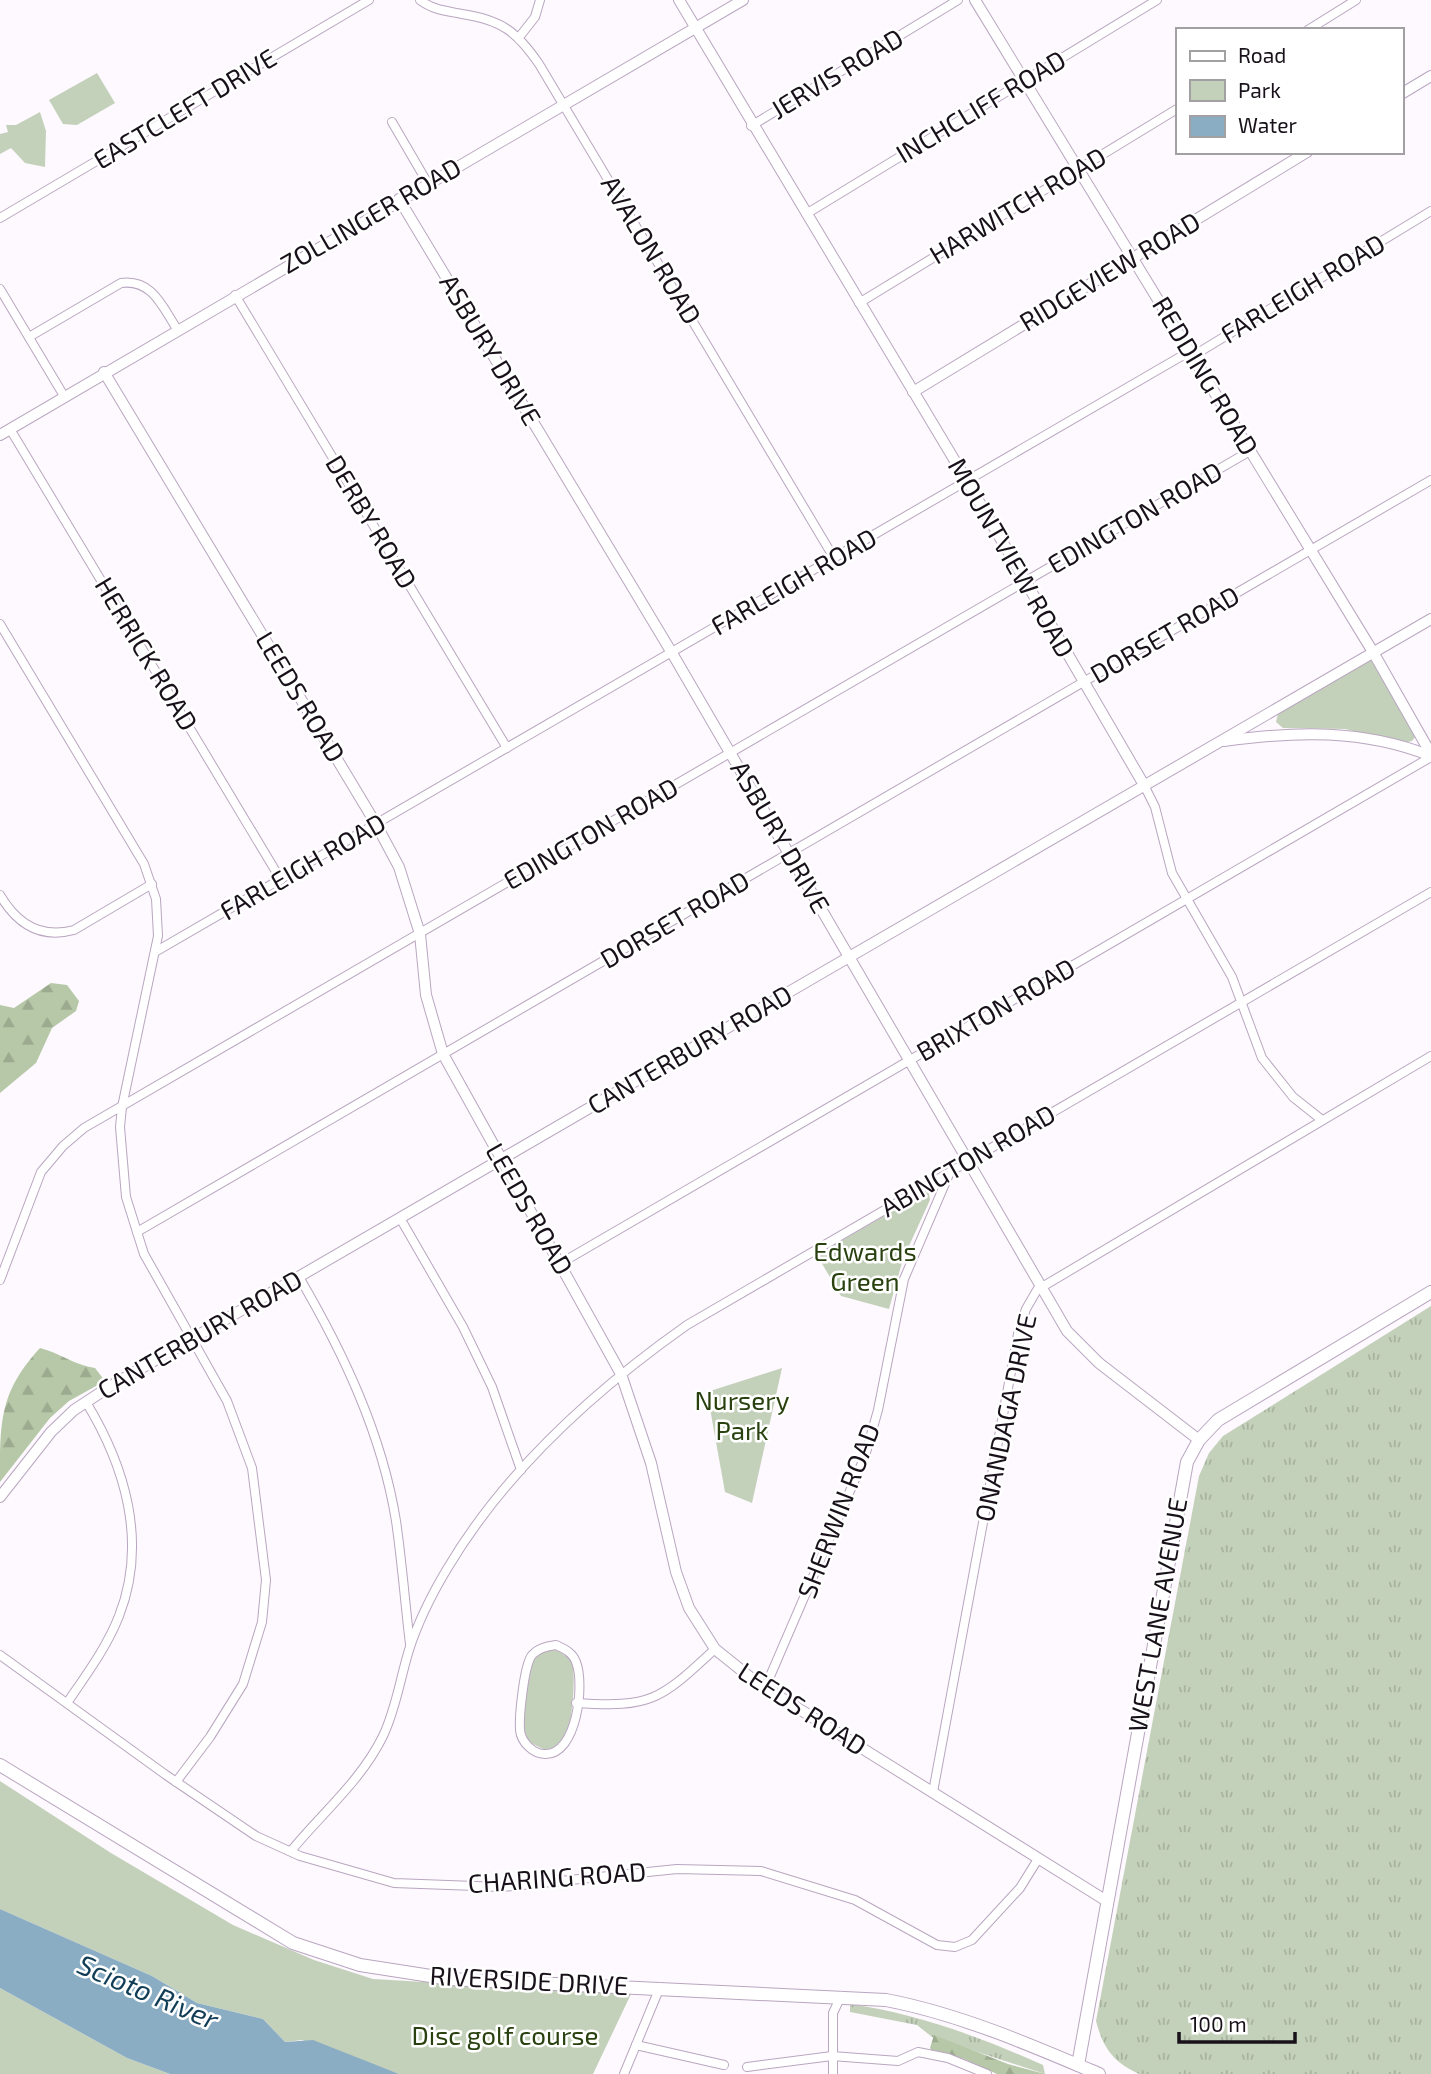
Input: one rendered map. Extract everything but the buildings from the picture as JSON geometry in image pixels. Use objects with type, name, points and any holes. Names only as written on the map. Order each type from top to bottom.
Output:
[{"type":"main road","name":"WEST LANE AVENUE","points":[[1078,2070],[1105,1900],[1187,1462],[1199,1440],[1218,1420],[1431,1292]]},
{"type":"main road","name":"RIVERSIDE DRIVE","points":[[0,1765],[259,1925],[321,1955],[423,1976],[841,1996],[923,2007],[1078,2070],[1099,2074]]},
{"type":"street","name":"EASTCLEFT DRIVE","points":[[0,218],[369,0]]},
{"type":"street","name":"AVALON ROAD","points":[[420,0],[437,9],[489,19],[520,36],[834,558]]},
{"type":"street","points":[[520,36],[535,17],[541,0]]},
{"type":"street","name":"MOUNTVIEW ROAD","points":[[679,0],[751,126],[967,481],[1144,785],[1155,807],[1167,862],[1243,1001],[1258,1048],[1273,1075],[1293,1097],[1322,1120]]},
{"type":"street","name":"ZOLLINGER ROAD","points":[[5,432],[562,103],[743,0]]},
{"type":"street","name":"JERVIS ROAD","points":[[751,126],[958,0]]},
{"type":"street","name":"REDDING ROAD","points":[[975,0],[1373,652],[1431,756]]},
{"type":"street","name":"INCHCLIFF ROAD","points":[[806,214],[1157,0]]},
{"type":"street","points":[[1311,28],[1356,0]]},
{"type":"street","points":[[1403,93],[1431,76]]},
{"type":"street","name":"HARWITCH ROAD","points":[[859,303],[1176,110]]},
{"type":"street","points":[[392,122],[427,183]]},
{"type":"street","name":"RIDGEVIEW ROAD","points":[[913,391],[1304,154]]},
{"type":"street","name":"ASBURY DRIVE","points":[[399,199],[672,653],[1076,1343],[1199,1440]]},
{"type":"street","name":"FARLEIGH ROAD","points":[[155,953],[1180,356],[1201,351],[1431,211]]},
{"type":"street","points":[[29,337],[121,283],[134,282],[146,285],[177,329]]},
{"type":"street","points":[[0,289],[64,396]]},
{"type":"street","name":"DERBY ROAD","points":[[235,295],[507,748]]},
{"type":"street","name":"LEEDS ROAD","points":[[104,372],[376,824],[399,867],[419,934],[425,995],[443,1054],[621,1374],[659,1494],[682,1593],[715,1648],[765,1688],[1105,1900]]},
{"type":"street","name":"HERRICK ROAD","points":[[5,432],[281,880]]},
{"type":"street","name":"EDINGTON ROAD","points":[[0,1280],[41,1172],[72,1138],[1250,451]]},
{"type":"street","name":"DORSET ROAD","points":[[137,1232],[1431,480]]},
{"type":"street","points":[[1219,742],[1431,619]]},
{"type":"street","points":[[0,625],[140,857],[152,884],[158,936],[120,1127],[126,1197],[153,1272],[227,1401],[252,1468],[266,1580],[262,1622],[243,1684],[210,1737],[176,1782]]},
{"type":"street","name":"CANTERBURY ROAD","points":[[0,1497],[51,1432],[86,1402],[1219,742],[1287,733],[1331,733],[1384,741],[1431,756]]},
{"type":"street","name":"BRIXTON ROAD","points":[[561,1263],[1431,756]]},
{"type":"street","points":[[0,895],[9,911],[25,925],[47,933],[61,934],[74,930],[152,884]]},
{"type":"street","name":"ABINGTON ROAD","points":[[291,1852],[373,1756],[395,1706],[410,1647],[428,1602],[449,1566],[522,1470],[621,1374],[687,1325],[1431,892]]},
{"type":"street","name":"ONANDAGA DRIVE","points":[[933,1792],[1018,1334],[1026,1309],[1041,1287],[1431,1056]]},
{"type":"street","name":"SHERWIN ROAD","points":[[765,1688],[865,1456],[878,1410],[904,1279],[951,1171]]},
{"type":"street","points":[[400,1218],[481,1363],[522,1470]]},
{"type":"street","points":[[299,1277],[344,1360],[378,1447],[396,1520],[410,1647]]},
{"type":"street","points":[[67,1703],[114,1626],[131,1564],[132,1528],[122,1475],[110,1444],[86,1402]]},
{"type":"street","points":[[556,1645],[568,1651],[576,1661],[579,1674],[576,1703],[572,1735],[566,1746],[555,1753],[543,1755],[532,1750],[520,1730],[527,1665],[533,1654],[544,1647],[556,1645]]},
{"type":"street","points":[[576,1703],[621,1706],[647,1702],[669,1688],[715,1648]]},
{"type":"street","name":"CHARING ROAD","points":[[0,1655],[256,1836],[291,1852],[394,1883],[502,1887],[677,1869],[761,1871],[855,1900],[937,1945],[955,1947],[972,1940],[1020,1888],[1038,1859]]},
{"type":"street","points":[[624,2074],[660,1987]]},
{"type":"street","points":[[833,2074],[833,2013],[841,1996]]},
{"type":"street","points":[[636,2045],[724,2065]]},
{"type":"street","points":[[747,2067],[832,2056],[898,2061],[918,2052],[957,2061],[987,2074]]},
{"type":"green space","points":[[97,73],[115,103],[77,125],[63,124],[49,100]]},
{"type":"green space","points":[[40,112],[46,131],[45,167],[25,163],[11,148],[0,154],[0,134],[8,132],[6,125],[16,125]]},
{"type":"green space","points":[[1371,660],[1416,736],[1412,741],[1404,743],[1345,729],[1283,728],[1276,722],[1278,714]]},
{"type":"green space","points":[[51,983],[67,985],[79,1001],[76,1011],[52,1028],[36,1063],[0,1093],[0,1005],[14,1008]]},
{"type":"green space","name":"Edwards Green","points":[[925,1192],[929,1193],[930,1200],[903,1259],[889,1309],[841,1296],[817,1255]]},
{"type":"green space","points":[[1431,1306],[1431,2074],[1139,2074],[1110,2053],[1096,2021],[1199,1476],[1209,1453],[1223,1436]]},
{"type":"green space","points":[[40,1348],[95,1368],[105,1381],[69,1401],[50,1418],[0,1482],[5,1408],[17,1379]]},
{"type":"green space","name":"Nursery Park","points":[[782,1368],[752,1503],[725,1492],[707,1392]]},
{"type":"green space","points":[[556,1649],[571,1660],[573,1666],[572,1708],[565,1738],[558,1745],[545,1750],[527,1741],[523,1722],[524,1700],[533,1660],[544,1651]]},
{"type":"green space","name":"Disc golf course","points":[[0,1781],[111,1853],[233,1925],[314,1960],[373,1979],[631,1994],[593,2074],[399,2074],[302,2040],[285,2042],[263,2019],[197,2003],[152,1976],[0,1909]]},
{"type":"green space","points":[[0,1988],[127,2058],[170,2074],[0,2074]]},
{"type":"green space","points":[[850,2004],[925,2020],[972,2036],[1043,2065],[1045,2074],[932,2037],[917,2025],[850,2012]]},
{"type":"green space","points":[[934,2035],[1008,2064],[1045,2074],[997,2074],[964,2059],[932,2051],[930,2048]]},
{"type":"water","name":"Scioto River","points":[[0,1909],[152,1976],[197,2003],[263,2019],[285,2042],[313,2040],[399,2074],[170,2074],[127,2058],[0,1988]]}]
